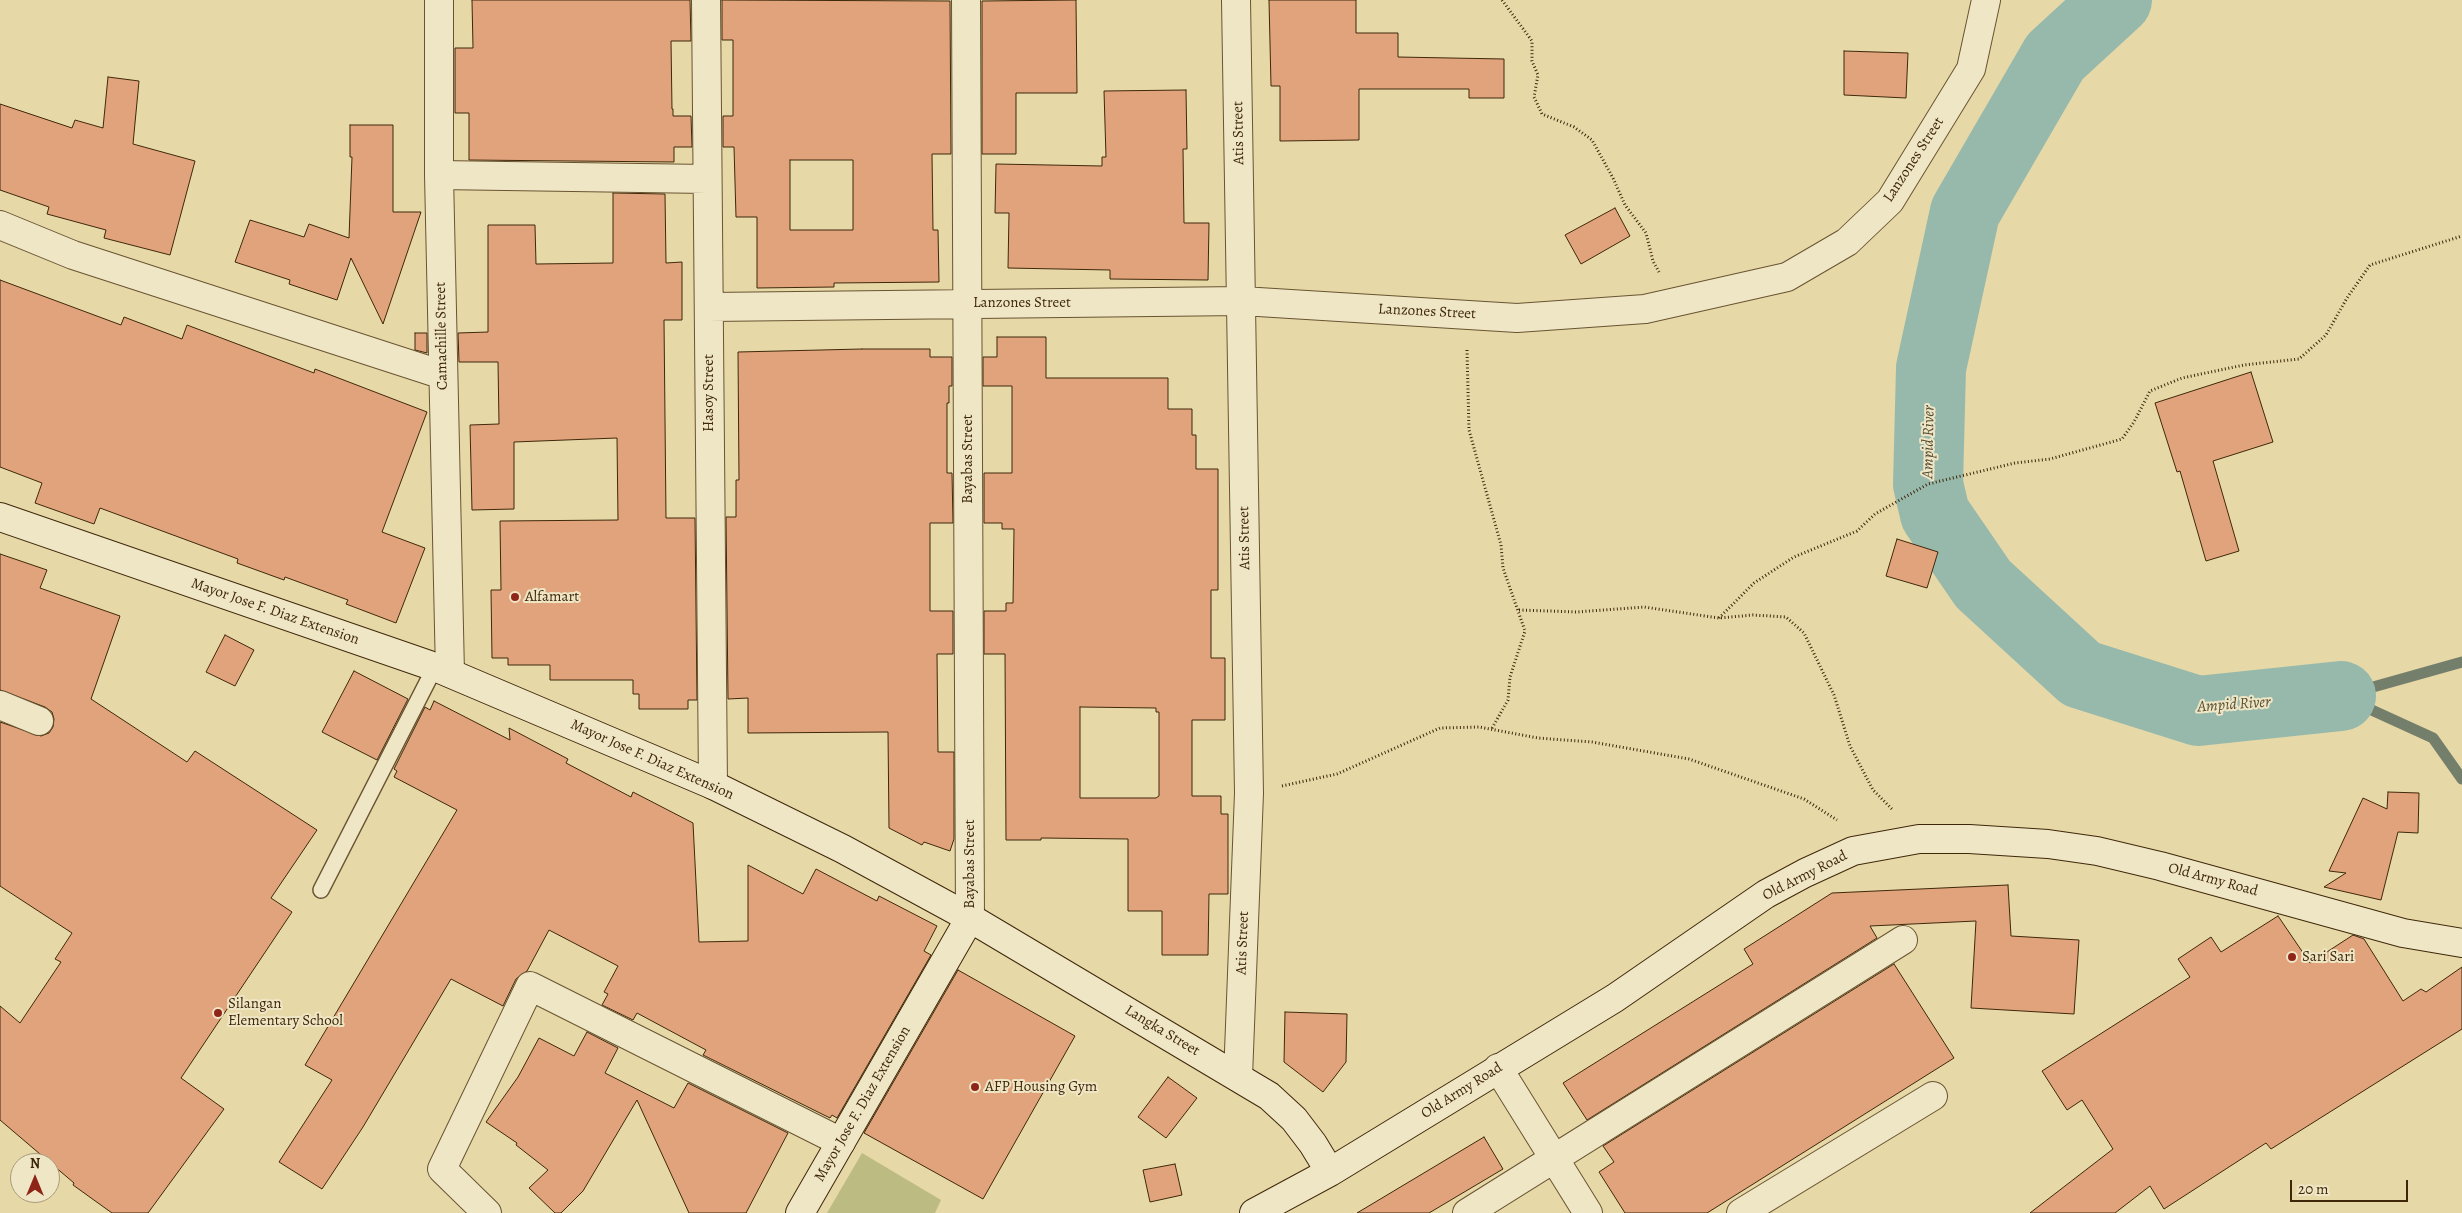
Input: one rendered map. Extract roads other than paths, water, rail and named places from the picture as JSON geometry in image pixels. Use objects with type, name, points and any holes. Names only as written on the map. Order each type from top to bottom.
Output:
[{"type":"street","name":"Camachille Street","points":[[439,0],[439,176],[443,376],[442,670]]},
{"type":"street","name":"Hasoy Street","points":[[706,0],[712,785]]},
{"type":"street","name":"Bayabas Street","points":[[966,0],[970,918]]},
{"type":"street","name":"Atis Street","points":[[1236,0],[1249,793],[1238,1077]]},
{"type":"street","name":"Lanzones Street","points":[[709,307],[1242,301],[1517,318],[1645,308],[1675,303],[1787,277],[1847,242],[1890,201],[1971,69],[1986,0]]},
{"type":"street","points":[[439,176],[708,179]]},
{"type":"street","points":[[0,225],[82,258],[443,376]]},
{"type":"street","name":"Mayor Jose F. Diaz Extension","points":[[0,517],[442,670],[712,785],[843,849],[970,918],[800,1213]]},
{"type":"street","points":[[0,705],[39,721]]},
{"type":"street","name":"Old Army Road","points":[[1254,1213],[1330,1172],[1615,998],[1766,894],[1805,873],[1853,851],[1919,839],[2008,842],[2097,851],[2403,933],[2462,943]]},
{"type":"street","name":"Langka Street","points":[[970,918],[1269,1096],[1294,1119],[1313,1144],[1330,1172]]},
{"type":"street","points":[[1467,1213],[1555,1160],[1903,940]]},
{"type":"street","points":[[487,1213],[442,1169],[530,986],[841,1142]]},
{"type":"street","points":[[1498,1068],[1588,1213]]},
{"type":"street","points":[[1741,1213],[1933,1096]]},
{"type":"lane","points":[[320,890],[442,670]]},
{"type":"waterway","name":"Ampid River","points":[[2117,0],[2055,57],[1965,212],[1931,368],[1928,484],[1935,514],[1983,584],[2081,674],[2198,711],[2341,696]]},
{"type":"waterway","points":[[2341,696],[2462,662]]},
{"type":"waterway","points":[[2341,696],[2433,738],[2462,779]]},
{"type":"place","name":"Alfamart","points":[[515,597]]},
{"type":"place","name":"Sari Sari","points":[[2292,957]]},
{"type":"place","name":"Silangan Elementary School","points":[[218,1013]]},
{"type":"place","name":"AFP Housing Gym","points":[[975,1087]]}]
